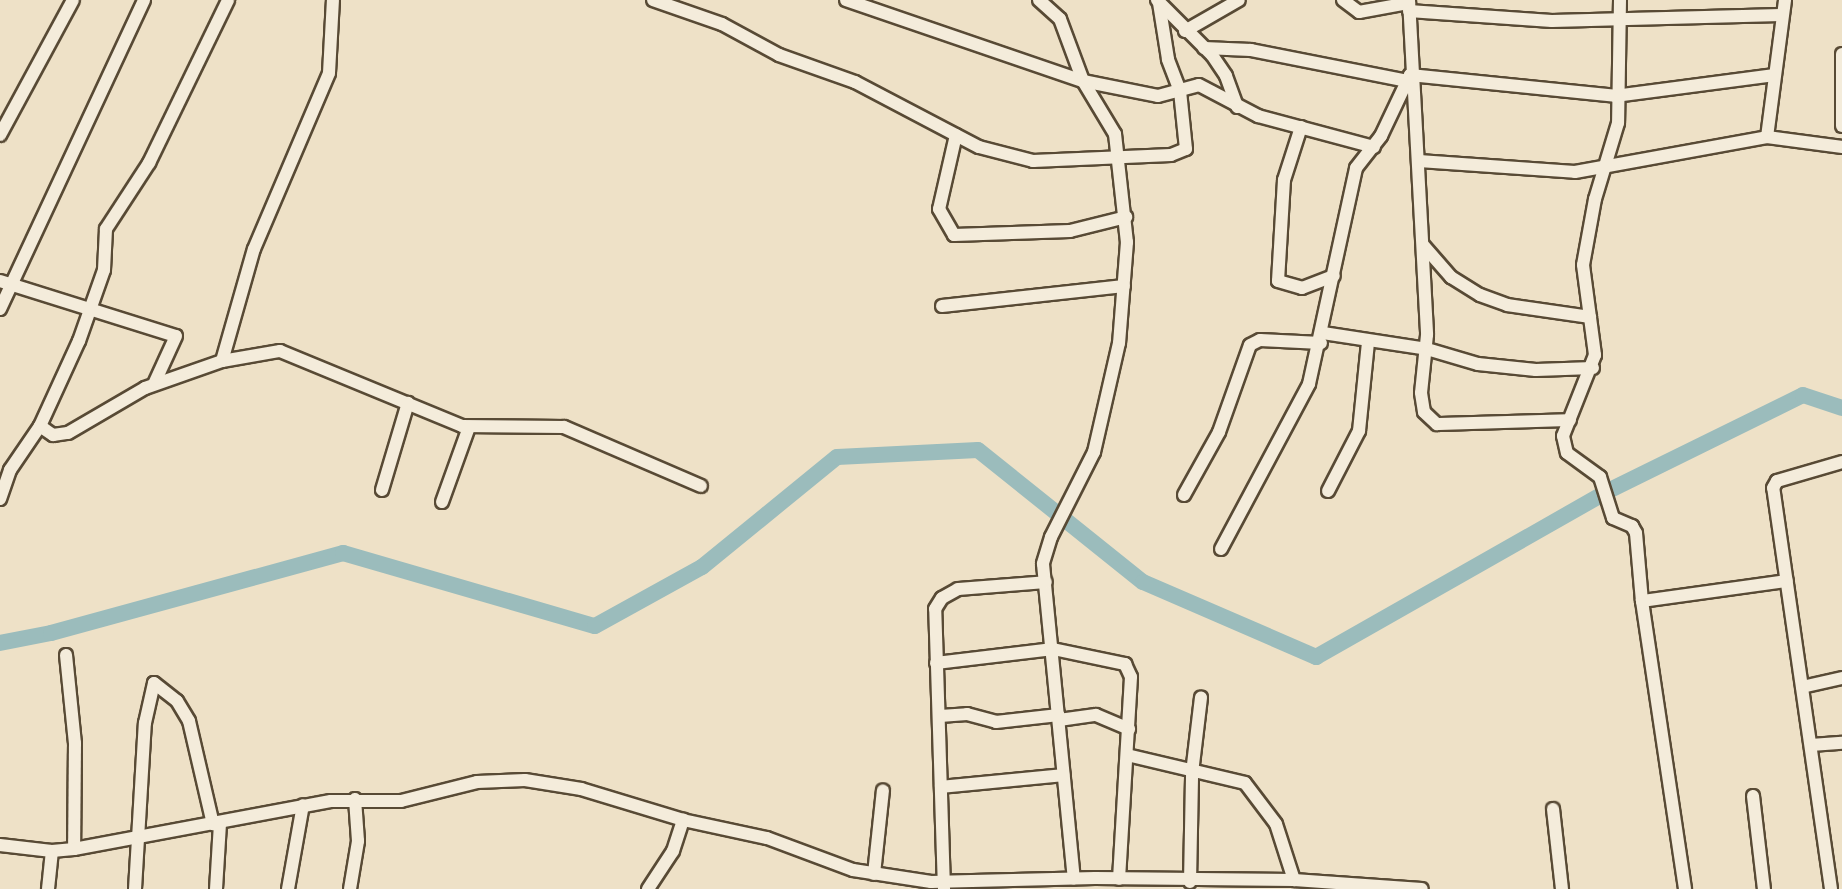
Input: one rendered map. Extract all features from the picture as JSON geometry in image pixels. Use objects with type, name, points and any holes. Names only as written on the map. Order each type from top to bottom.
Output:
[{"type":"street","points":[[2,127],[73,0]]},
{"type":"street","points":[[0,309],[6,283],[144,0]]},
{"type":"street","points":[[1,492],[40,426],[92,308],[104,270],[106,229],[149,163],[228,0]]},
{"type":"street","points":[[222,361],[254,249],[329,73],[332,0]]},
{"type":"street","points":[[653,0],[722,24],[779,55],[855,82],[956,135],[1013,158],[1171,155],[1186,149],[1180,91],[1168,59],[1158,2]]},
{"type":"street","points":[[846,0],[1083,81],[1158,96],[1199,85],[1237,107],[1374,147]]},
{"type":"street","points":[[1040,0],[1060,19],[1083,81],[1108,119],[1119,155],[1126,218],[1119,344],[1094,452],[1045,552],[1074,878]]},
{"type":"street","points":[[1185,31],[1239,0]]},
{"type":"street","points":[[1343,0],[1359,12],[1409,5],[1495,20],[1618,22],[1782,15]]},
{"type":"street","points":[[1563,436],[1593,368],[1583,265],[1618,123],[1615,96],[1620,0]]},
{"type":"street","points":[[1767,137],[1785,0]]},
{"type":"street","points":[[1158,2],[1204,48],[1226,76],[1237,107]]},
{"type":"street","points":[[1409,5],[1409,78],[1419,161],[1427,349],[1421,393],[1431,421],[1548,423],[1570,420]]},
{"type":"street","points":[[1204,48],[1251,50],[1409,78],[1615,96],[1775,75]]},
{"type":"street","points":[[1842,54],[1842,126]]},
{"type":"street","points":[[1221,550],[1283,439],[1309,384],[1322,338],[1356,168],[1374,147],[1409,78]]},
{"type":"street","points":[[1301,127],[1284,180],[1278,281],[1302,288],[1335,276]]},
{"type":"street","points":[[956,135],[939,209],[954,235],[1070,231],[1126,218]]},
{"type":"street","points":[[1419,161],[1544,173],[1605,168],[1767,137],[1842,147]]},
{"type":"street","points":[[1423,245],[1451,276],[1480,295],[1507,305],[1590,317]]},
{"type":"street","points":[[6,283],[176,336],[154,384]]},
{"type":"street","points":[[942,306],[1124,286]]},
{"type":"street","points":[[1184,495],[1219,432],[1250,345],[1260,340],[1322,338],[1427,349],[1459,362],[1500,367],[1593,368]]},
{"type":"street","points":[[1328,491],[1359,431],[1368,342]]},
{"type":"street","points":[[40,426],[53,435],[68,433],[154,384],[222,361],[268,351],[295,354],[469,427],[565,427],[701,486]]},
{"type":"street","points":[[382,490],[408,403]]},
{"type":"street","points":[[1548,423],[1563,436],[1567,453],[1600,477],[1613,518],[1635,529],[1642,601],[1685,889]]},
{"type":"street","points":[[442,502],[469,427]]},
{"type":"street","points":[[1831,889],[1774,484],[1842,461]]},
{"type":"street","points":[[1642,601],[1787,581]]},
{"type":"street","points":[[943,886],[935,609],[942,598],[958,589],[1046,582]]},
{"type":"street","points":[[936,663],[1053,649],[1125,664],[1131,677],[1119,879]]},
{"type":"street","points":[[66,655],[75,743],[74,849]]},
{"type":"street","points":[[1802,687],[1842,678]]},
{"type":"street","points":[[135,889],[142,839],[145,723],[154,683],[177,701],[189,721],[217,823],[216,889]]},
{"type":"street","points":[[1190,881],[1192,773],[1201,698]]},
{"type":"street","points":[[940,716],[967,714],[996,722],[1096,715],[1129,729]]},
{"type":"street","points":[[1811,745],[1842,743]]},
{"type":"street","points":[[1127,755],[1192,773],[1241,780],[1255,791],[1282,836],[1294,880]]},
{"type":"street","points":[[942,786],[1063,775]]},
{"type":"street","points":[[0,845],[52,851],[74,849],[142,839],[303,805],[355,799],[401,801],[468,783],[526,780],[582,789],[682,820],[767,838],[874,874],[943,886],[1074,878],[1095,883],[1119,879],[1170,885],[1190,881],[1294,880],[1331,886],[1422,889]]},
{"type":"street","points":[[874,874],[883,790]]},
{"type":"street","points":[[1754,796],[1764,889]]},
{"type":"street","points":[[350,889],[358,841],[355,799]]},
{"type":"street","points":[[288,889],[303,805]]},
{"type":"street","points":[[1553,809],[1562,889]]},
{"type":"street","points":[[648,889],[673,851],[682,820]]},
{"type":"street","points":[[48,889],[52,851]]},
{"type":"waterway","points":[[0,643],[51,633],[343,553],[595,626],[702,567],[837,457],[978,450],[1143,582],[1316,657],[1608,491],[1803,395],[1842,408]]}]
